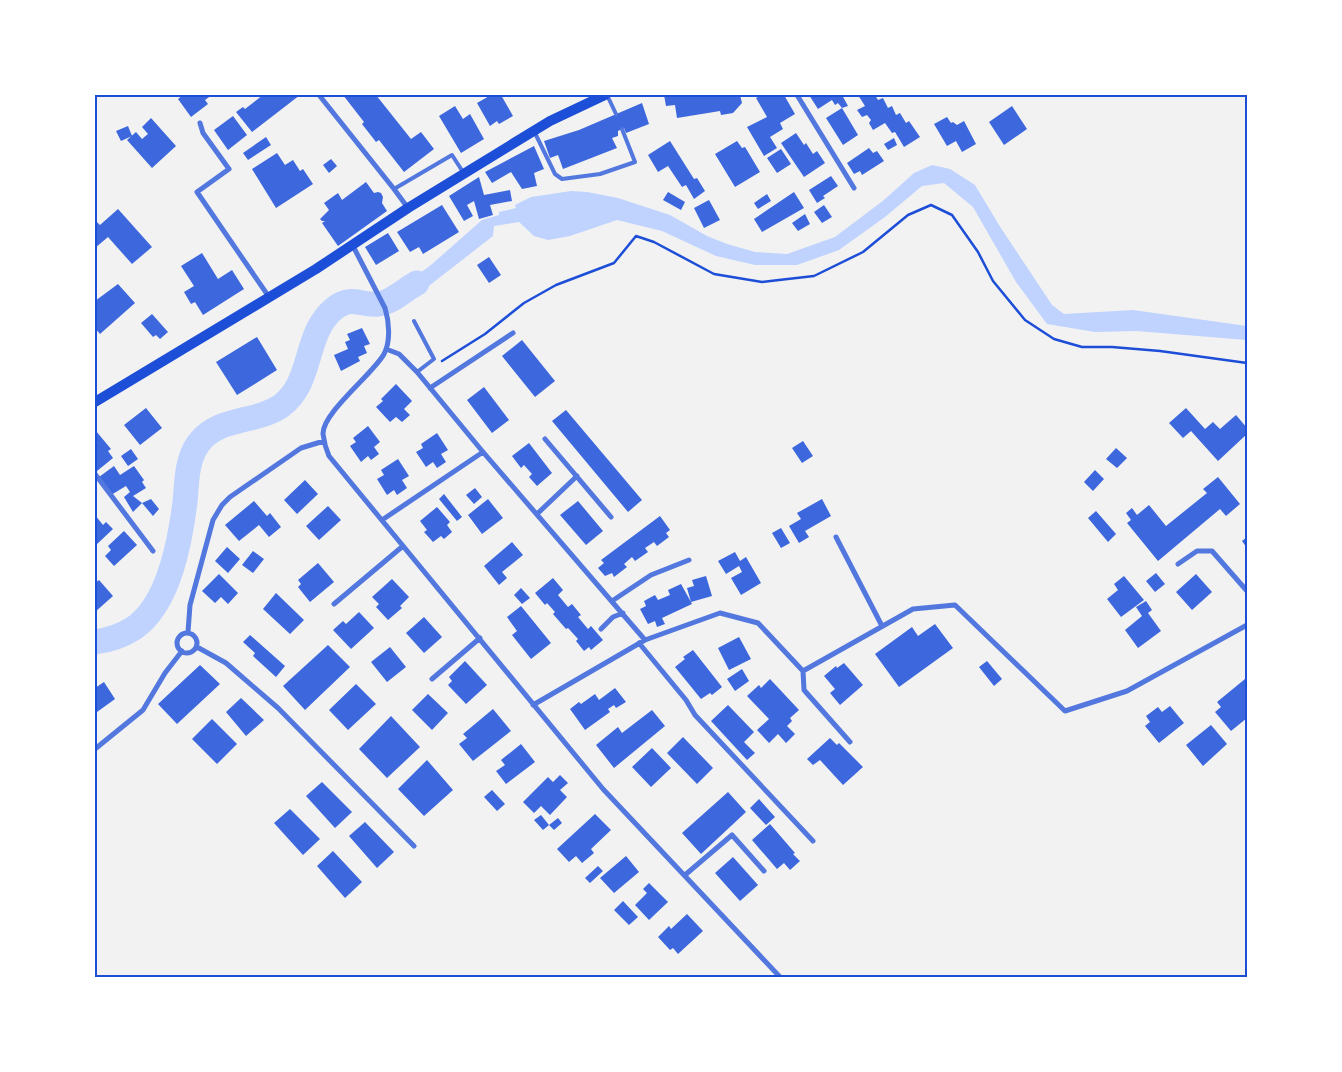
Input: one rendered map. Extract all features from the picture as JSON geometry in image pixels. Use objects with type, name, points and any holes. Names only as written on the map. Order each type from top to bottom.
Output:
[{"type":"main road","points":[[95,402],[353,246],[408,208],[534,131],[568,111],[606,95]]},
{"type":"street","points":[[319,95],[408,208]]},
{"type":"street","points":[[797,95],[854,188]]},
{"type":"street","points":[[200,123],[204,133],[229,169],[198,192],[270,297]]},
{"type":"street","points":[[353,246],[385,308],[388,319],[386,349],[377,364],[338,406],[323,432],[329,456],[603,788],[780,977]]},
{"type":"street","points":[[430,388],[513,333]]},
{"type":"street","points":[[386,349],[399,354],[419,374],[483,452],[645,640]]},
{"type":"street","points":[[545,439],[611,517]]},
{"type":"street","points":[[188,632],[192,597],[214,520],[222,505],[230,497],[301,448],[324,441]]},
{"type":"street","points":[[382,520],[483,452]]},
{"type":"street","points":[[95,474],[153,551]]},
{"type":"street","points":[[536,514],[578,476]]},
{"type":"street","points":[[836,537],[882,626]]},
{"type":"street","points":[[334,604],[403,546]]},
{"type":"street","points":[[1178,564],[1197,551],[1212,551],[1247,591]]},
{"type":"street","points":[[612,601],[651,576],[689,560]]},
{"type":"street","points":[[803,671],[914,609],[955,605],[1065,711],[1128,691],[1247,626]]},
{"type":"street","points":[[601,628],[613,618],[623,613]]},
{"type":"street","points":[[533,705],[645,640],[720,613],[758,624],[803,671],[804,690],[850,742]]},
{"type":"street","points":[[192,633],[197,639],[196,647],[188,653],[179,649],[177,641],[181,634],[192,633]]},
{"type":"street","points":[[432,679],[480,638]]},
{"type":"street","points":[[639,643],[686,700],[695,715],[813,841]]},
{"type":"street","points":[[196,647],[226,663],[253,685],[414,846]]},
{"type":"street","points":[[95,749],[143,710],[165,673],[182,651]]},
{"type":"street","points":[[685,875],[732,835],[764,871]]},
{"type":"lane","points":[[606,95],[616,114]]},
{"type":"lane","points":[[534,131],[555,174],[562,180],[570,180],[600,174],[635,162],[622,129]]},
{"type":"lane","points":[[394,189],[452,154],[464,174]]},
{"type":"lane","points":[[414,321],[434,359],[419,374]]},
{"type":"path","points":[[419,374],[485,334],[524,303],[556,285],[614,262],[636,236],[654,242],[714,274],[762,282],[814,276],[863,252],[908,215],[931,205],[952,215],[978,252],[993,281],[1025,320],[1054,339],[1082,348],[1112,347],[1160,351],[1247,364]]},
{"type":"water","points":[[932,165],[950,169],[975,185],[1052,305],[1064,314],[1133,310],[1247,326],[1247,340],[1136,331],[1095,332],[1047,324],[1016,282],[973,207],[944,183],[922,186],[885,217],[839,250],[797,265],[755,265],[716,256],[662,231],[617,220],[570,236],[548,240],[534,236],[519,222],[494,226],[493,236],[412,299],[395,308],[385,292],[416,276],[431,265],[482,220],[499,215],[499,212],[516,208],[515,205],[531,197],[571,191],[618,198],[670,215],[707,236],[727,244],[755,252],[787,254],[835,237],[884,200],[914,173]]},
{"type":"building","points":[[183,95],[212,95],[205,100],[208,104],[191,117],[178,99]]},
{"type":"building","points":[[263,95],[300,95],[252,132],[236,112],[243,107],[245,109]]},
{"type":"building","points":[[343,95],[376,95],[411,139],[421,132],[434,149],[404,172],[379,140],[376,142],[362,124],[364,122]]},
{"type":"building","points":[[491,95],[501,95],[513,116],[499,124],[497,121],[490,126],[477,103]]},
{"type":"building","points":[[664,95],[740,95],[742,103],[733,113],[721,115],[720,111],[677,118],[675,105],[666,106]]},
{"type":"building","points":[[762,95],[784,95],[795,114],[780,123],[783,129],[770,137],[777,148],[764,156],[747,127],[767,117],[756,98]]},
{"type":"building","points":[[809,95],[842,95],[848,106],[842,108],[838,103],[835,105],[832,100],[818,109]]},
{"type":"building","points":[[858,95],[875,95],[878,100],[883,98],[888,108],[892,106],[896,115],[900,113],[906,123],[909,121],[920,137],[904,147],[895,132],[892,133],[885,123],[873,130],[869,123],[871,120],[867,115],[862,117],[857,110],[865,106]]},
{"type":"building","points":[[642,103],[649,124],[626,133],[624,128],[618,131],[618,136],[612,138],[617,148],[563,169],[558,155],[550,158],[544,141],[579,130]]},
{"type":"building","points":[[455,106],[463,119],[470,114],[484,139],[461,153],[439,116]]},
{"type":"building","points":[[1012,106],[1027,129],[1004,145],[989,122]]},
{"type":"building","points":[[842,108],[858,135],[843,145],[826,118]]},
{"type":"building","points":[[233,116],[247,135],[228,150],[214,130]]},
{"type":"building","points":[[947,117],[951,123],[953,122],[957,125],[964,121],[976,144],[962,152],[956,141],[947,146],[934,124]]},
{"type":"building","points":[[151,118],[176,146],[152,168],[127,140],[136,132],[142,139],[148,134],[142,127]]},
{"type":"building","points":[[128,126],[132,136],[121,141],[116,131]]},
{"type":"building","points":[[796,133],[813,154],[817,151],[825,163],[804,177],[781,143]]},
{"type":"building","points":[[266,137],[271,145],[248,160],[243,153]]},
{"type":"building","points":[[894,138],[897,145],[888,150],[884,144]]},
{"type":"building","points":[[670,141],[694,179],[697,178],[705,191],[694,199],[686,185],[682,187],[668,166],[658,172],[648,155]]},
{"type":"building","points":[[737,141],[742,148],[745,147],[760,172],[735,187],[715,154]]},
{"type":"building","points":[[534,146],[544,169],[534,173],[537,186],[522,189],[511,172],[492,183],[485,172]]},
{"type":"building","points":[[869,148],[873,153],[877,151],[884,161],[862,175],[860,171],[854,174],[847,163]]},
{"type":"building","points":[[781,149],[791,164],[777,173],[767,158]]},
{"type":"building","points":[[277,153],[285,165],[293,160],[300,171],[303,169],[313,184],[276,208],[252,169]]},
{"type":"building","points":[[331,159],[337,166],[329,173],[323,165]]},
{"type":"building","points":[[831,176],[838,186],[823,196],[825,198],[817,203],[809,190]]},
{"type":"building","points":[[479,177],[484,195],[510,190],[512,201],[490,205],[493,215],[479,219],[474,201],[467,205],[473,216],[464,221],[449,196]]},
{"type":"building","points":[[366,182],[374,193],[381,193],[383,197],[382,203],[387,211],[338,246],[322,223],[325,221],[320,219],[329,210],[324,203],[338,193],[342,200]]},
{"type":"building","points":[[668,192],[685,202],[681,210],[663,200]]},
{"type":"building","points":[[794,192],[804,208],[762,232],[754,219]]},
{"type":"building","points":[[767,194],[771,201],[758,209],[754,203]]},
{"type":"building","points":[[709,200],[720,220],[704,228],[694,208]]},
{"type":"building","points":[[442,205],[459,232],[423,254],[419,247],[410,252],[397,232]]},
{"type":"building","points":[[824,205],[832,217],[822,223],[814,212]]},
{"type":"building","points":[[118,209],[152,247],[132,264],[108,237],[95,248],[95,220],[100,225]]},
{"type":"building","points":[[805,214],[810,224],[798,231],[792,223]]},
{"type":"building","points":[[388,233],[399,251],[376,265],[365,247]]},
{"type":"building","points":[[202,253],[218,279],[232,270],[244,289],[203,315],[195,302],[191,304],[184,292],[194,286],[181,266]]},
{"type":"building","points":[[489,257],[501,275],[489,283],[477,265]]},
{"type":"building","points":[[118,284],[135,303],[100,334],[95,328],[95,301]]},
{"type":"building","points":[[152,314],[168,332],[160,339],[156,335],[153,337],[141,323]]},
{"type":"building","points":[[362,328],[370,344],[364,346],[367,353],[358,357],[360,361],[341,371],[334,355],[348,349],[345,342],[350,340],[347,334]]},
{"type":"building","points":[[257,337],[277,370],[237,395],[216,362]]},
{"type":"building","points":[[522,340],[555,381],[535,397],[502,356]]},
{"type":"building","points":[[396,384],[412,401],[404,409],[410,415],[402,422],[396,417],[390,422],[376,407]]},
{"type":"building","points":[[484,387],[509,420],[492,433],[467,400]]},
{"type":"building","points":[[146,408],[162,428],[140,445],[124,425]]},
{"type":"building","points":[[1186,408],[1205,429],[1213,422],[1220,429],[1236,415],[1247,428],[1247,434],[1218,461],[1191,431],[1183,438],[1169,423]]},
{"type":"building","points":[[566,410],[642,500],[628,512],[552,421]]},
{"type":"building","points":[[368,426],[380,442],[374,447],[379,454],[371,460],[368,456],[361,462],[350,446],[356,442],[353,438]]},
{"type":"building","points":[[96,431],[111,449],[108,451],[113,458],[97,471],[95,469]]},
{"type":"building","points":[[437,433],[448,450],[441,454],[446,462],[437,468],[433,462],[426,467],[416,452],[423,448],[421,444]]},
{"type":"building","points":[[803,441],[813,456],[802,463],[792,448]]},
{"type":"building","points":[[529,443],[552,473],[537,486],[529,477],[532,474],[524,465],[521,468],[512,456]]},
{"type":"building","points":[[1116,448],[1127,458],[1117,468],[1106,459]]},
{"type":"building","points":[[131,449],[138,459],[128,466],[121,456]]},
{"type":"building","points":[[398,459],[409,476],[402,480],[407,488],[397,495],[394,490],[387,495],[377,479],[384,475],[381,470]]},
{"type":"building","points":[[114,466],[120,475],[134,466],[144,480],[142,482],[146,488],[133,496],[142,503],[133,512],[124,497],[130,492],[126,486],[111,495],[99,477]]},
{"type":"building","points":[[1095,470],[1104,479],[1093,491],[1084,482]]},
{"type":"building","points":[[1218,477],[1240,504],[1226,516],[1220,509],[1158,561],[1127,523],[1131,520],[1126,513],[1132,508],[1137,515],[1149,505],[1166,526],[1207,493],[1203,489]]},
{"type":"building","points":[[305,480],[318,494],[297,514],[284,500]]},
{"type":"building","points":[[475,488],[482,497],[474,504],[466,495]]},
{"type":"building","points":[[444,494],[462,517],[457,521],[439,499]]},
{"type":"building","points":[[151,499],[159,509],[153,516],[142,503]]},
{"type":"building","points":[[488,499],[503,518],[482,534],[468,515]]},
{"type":"building","points":[[822,499],[831,516],[805,531],[809,537],[799,543],[789,526],[801,519],[797,513]]},
{"type":"building","points":[[254,501],[267,516],[270,513],[281,527],[269,537],[259,525],[239,541],[225,525]]},
{"type":"building","points":[[578,501],[603,531],[586,545],[560,515]]},
{"type":"building","points":[[328,506],[341,520],[319,540],[306,526]]},
{"type":"building","points":[[437,507],[450,522],[447,525],[452,532],[444,539],[441,536],[433,542],[424,532],[427,530],[420,521]]},
{"type":"building","points":[[1096,511],[1116,534],[1108,542],[1088,518]]},
{"type":"building","points":[[95,515],[103,525],[106,522],[113,529],[95,546]]},
{"type":"building","points":[[660,516],[670,530],[666,533],[669,537],[657,546],[654,542],[645,548],[648,552],[635,561],[632,557],[624,564],[627,567],[614,577],[612,573],[605,576],[598,568],[604,563],[601,560]]},
{"type":"building","points":[[781,528],[790,543],[781,548],[772,533]]},
{"type":"building","points":[[124,531],[137,545],[114,566],[105,556],[111,550],[108,546]]},
{"type":"building","points":[[1247,537],[1247,548],[1242,541]]},
{"type":"building","points":[[512,542],[523,555],[502,572],[507,578],[499,585],[484,566]]},
{"type":"building","points":[[227,547],[240,559],[228,573],[215,561]]},
{"type":"building","points":[[253,551],[264,559],[253,573],[242,565]]},
{"type":"building","points":[[735,552],[740,561],[746,557],[761,583],[741,595],[731,578],[742,572],[739,566],[726,574],[718,561]]},
{"type":"building","points":[[318,563],[334,582],[310,602],[298,587],[301,584],[298,580]]},
{"type":"building","points":[[1156,573],[1165,584],[1155,592],[1146,581]]},
{"type":"building","points":[[219,574],[238,593],[228,604],[221,597],[215,603],[202,591]]},
{"type":"building","points":[[1196,574],[1212,592],[1192,610],[1176,592]]},
{"type":"building","points":[[706,576],[712,596],[691,602],[687,588],[694,586],[692,580]]},
{"type":"building","points":[[1124,576],[1144,600],[1121,617],[1107,599],[1118,590],[1114,584]]},
{"type":"building","points":[[553,578],[563,590],[558,595],[568,607],[572,604],[581,615],[578,617],[588,629],[591,626],[603,640],[591,650],[589,647],[584,651],[576,641],[578,639],[553,614],[555,612],[547,603],[545,605],[535,593]]},
{"type":"building","points":[[392,579],[409,597],[400,606],[402,608],[388,620],[376,607],[379,604],[372,597]]},
{"type":"building","points":[[99,580],[113,596],[95,612],[95,583]]},
{"type":"building","points":[[681,584],[692,604],[662,618],[665,624],[657,627],[655,621],[648,624],[640,609],[646,606],[644,601],[655,595],[658,600],[670,595],[668,590]]},
{"type":"building","points":[[521,588],[530,598],[522,604],[514,595]]},
{"type":"building","points":[[276,593],[304,620],[290,634],[263,609]]},
{"type":"building","points":[[1146,601],[1152,610],[1148,613],[1161,631],[1138,648],[1125,630],[1142,616],[1136,607]]},
{"type":"building","points":[[521,606],[551,643],[531,659],[512,635],[517,631],[507,617]]},
{"type":"building","points":[[359,612],[374,628],[351,649],[333,630],[343,621],[346,624]]},
{"type":"building","points":[[424,617],[442,637],[424,653],[406,633]]},
{"type":"building","points":[[935,624],[953,648],[899,687],[875,654],[912,627],[918,636]]},
{"type":"building","points":[[250,635],[285,666],[276,677],[253,656],[255,653],[243,642]]},
{"type":"building","points":[[739,637],[751,659],[729,670],[718,648]]},
{"type":"building","points":[[328,645],[350,667],[305,710],[283,686]]},
{"type":"building","points":[[390,647],[406,667],[387,682],[371,662]]},
{"type":"building","points":[[693,650],[722,687],[712,695],[710,693],[701,699],[675,667],[685,659],[683,657]]},
{"type":"building","points":[[465,661],[487,685],[466,704],[448,685],[452,681],[449,677]]},
{"type":"building","points":[[987,661],[1002,679],[994,686],[979,667]]},
{"type":"building","points":[[844,663],[863,685],[840,705],[830,693],[835,689],[824,676],[836,666],[837,668]]},
{"type":"building","points":[[200,665],[220,684],[177,724],[158,704]]},
{"type":"building","points":[[742,669],[749,681],[735,691],[727,679]]},
{"type":"building","points":[[770,679],[799,710],[790,718],[792,721],[787,726],[795,734],[786,743],[778,734],[769,743],[757,730],[769,719],[747,696],[759,685],[761,688]]},
{"type":"building","points":[[1245,679],[1247,681],[1247,718],[1231,731],[1215,712],[1221,707],[1217,702]]},
{"type":"building","points":[[104,682],[115,699],[97,712],[95,709],[95,688]]},
{"type":"building","points":[[356,684],[376,704],[348,730],[329,710]]},
{"type":"building","points":[[615,688],[626,702],[616,708],[614,705],[608,709],[610,712],[585,730],[570,709],[595,694],[599,700]]},
{"type":"building","points":[[428,694],[448,713],[432,730],[412,710]]},
{"type":"building","points":[[241,698],[264,720],[246,736],[226,712]]},
{"type":"building","points":[[728,705],[754,732],[744,742],[755,753],[747,760],[711,721]]},
{"type":"building","points":[[1170,706],[1184,723],[1159,743],[1145,726],[1150,722],[1146,716],[1158,707],[1162,712]]},
{"type":"building","points":[[493,709],[511,731],[473,761],[459,744],[467,738],[463,734]]},
{"type":"building","points":[[652,710],[665,726],[614,768],[596,745],[618,727],[622,733]]},
{"type":"building","points":[[391,716],[420,747],[387,778],[359,749]]},
{"type":"building","points":[[212,719],[237,744],[217,764],[192,739]]},
{"type":"building","points":[[1211,725],[1227,744],[1203,766],[1186,745]]},
{"type":"building","points":[[683,737],[713,768],[697,784],[667,753]]},
{"type":"building","points":[[830,738],[837,745],[839,743],[863,767],[843,785],[820,760],[813,765],[807,759]]},
{"type":"building","points":[[521,744],[535,762],[506,784],[496,771],[505,765],[501,760]]},
{"type":"building","points":[[652,748],[671,768],[651,787],[632,767]]},
{"type":"building","points":[[427,760],[453,790],[424,816],[398,789]]},
{"type":"building","points":[[560,775],[568,783],[560,790],[567,797],[550,815],[541,806],[534,813],[523,802],[548,777],[553,782]]},
{"type":"building","points":[[322,782],[352,812],[335,828],[306,796]]},
{"type":"building","points":[[492,790],[505,804],[497,811],[484,797]]},
{"type":"building","points":[[728,792],[746,812],[701,854],[682,833]]},
{"type":"building","points":[[759,799],[775,817],[766,825],[750,808]]},
{"type":"building","points":[[290,809],[320,839],[303,855],[274,823]]},
{"type":"building","points":[[595,814],[611,830],[591,849],[594,853],[582,863],[576,856],[569,862],[557,849]]},
{"type":"building","points":[[541,815],[549,825],[543,830],[534,820]]},
{"type":"building","points":[[558,818],[562,823],[554,830],[549,825]]},
{"type":"building","points":[[365,822],[394,852],[377,868],[349,836]]},
{"type":"building","points":[[770,824],[800,861],[790,870],[784,863],[777,869],[752,840]]},
{"type":"building","points":[[333,851],[362,882],[345,898],[317,866]]},
{"type":"building","points":[[626,856],[639,872],[614,893],[600,878]]},
{"type":"building","points":[[733,857],[758,885],[740,901],[715,873]]},
{"type":"building","points":[[598,866],[603,871],[590,883],[585,878]]},
{"type":"building","points":[[649,883],[668,902],[649,920],[635,905],[647,893],[643,889]]},
{"type":"building","points":[[623,901],[638,917],[629,925],[614,910]]},
{"type":"building","points":[[687,914],[703,931],[678,954],[673,948],[670,950],[658,937],[669,926],[671,929]]},
{"type":"waterway","points":[[95,642],[115,637],[134,628],[156,604],[171,571],[176,553],[191,458],[198,444],[206,435],[226,424],[260,416],[281,406],[299,384],[318,330],[325,318],[335,308],[347,302],[383,303],[417,283]]}]
